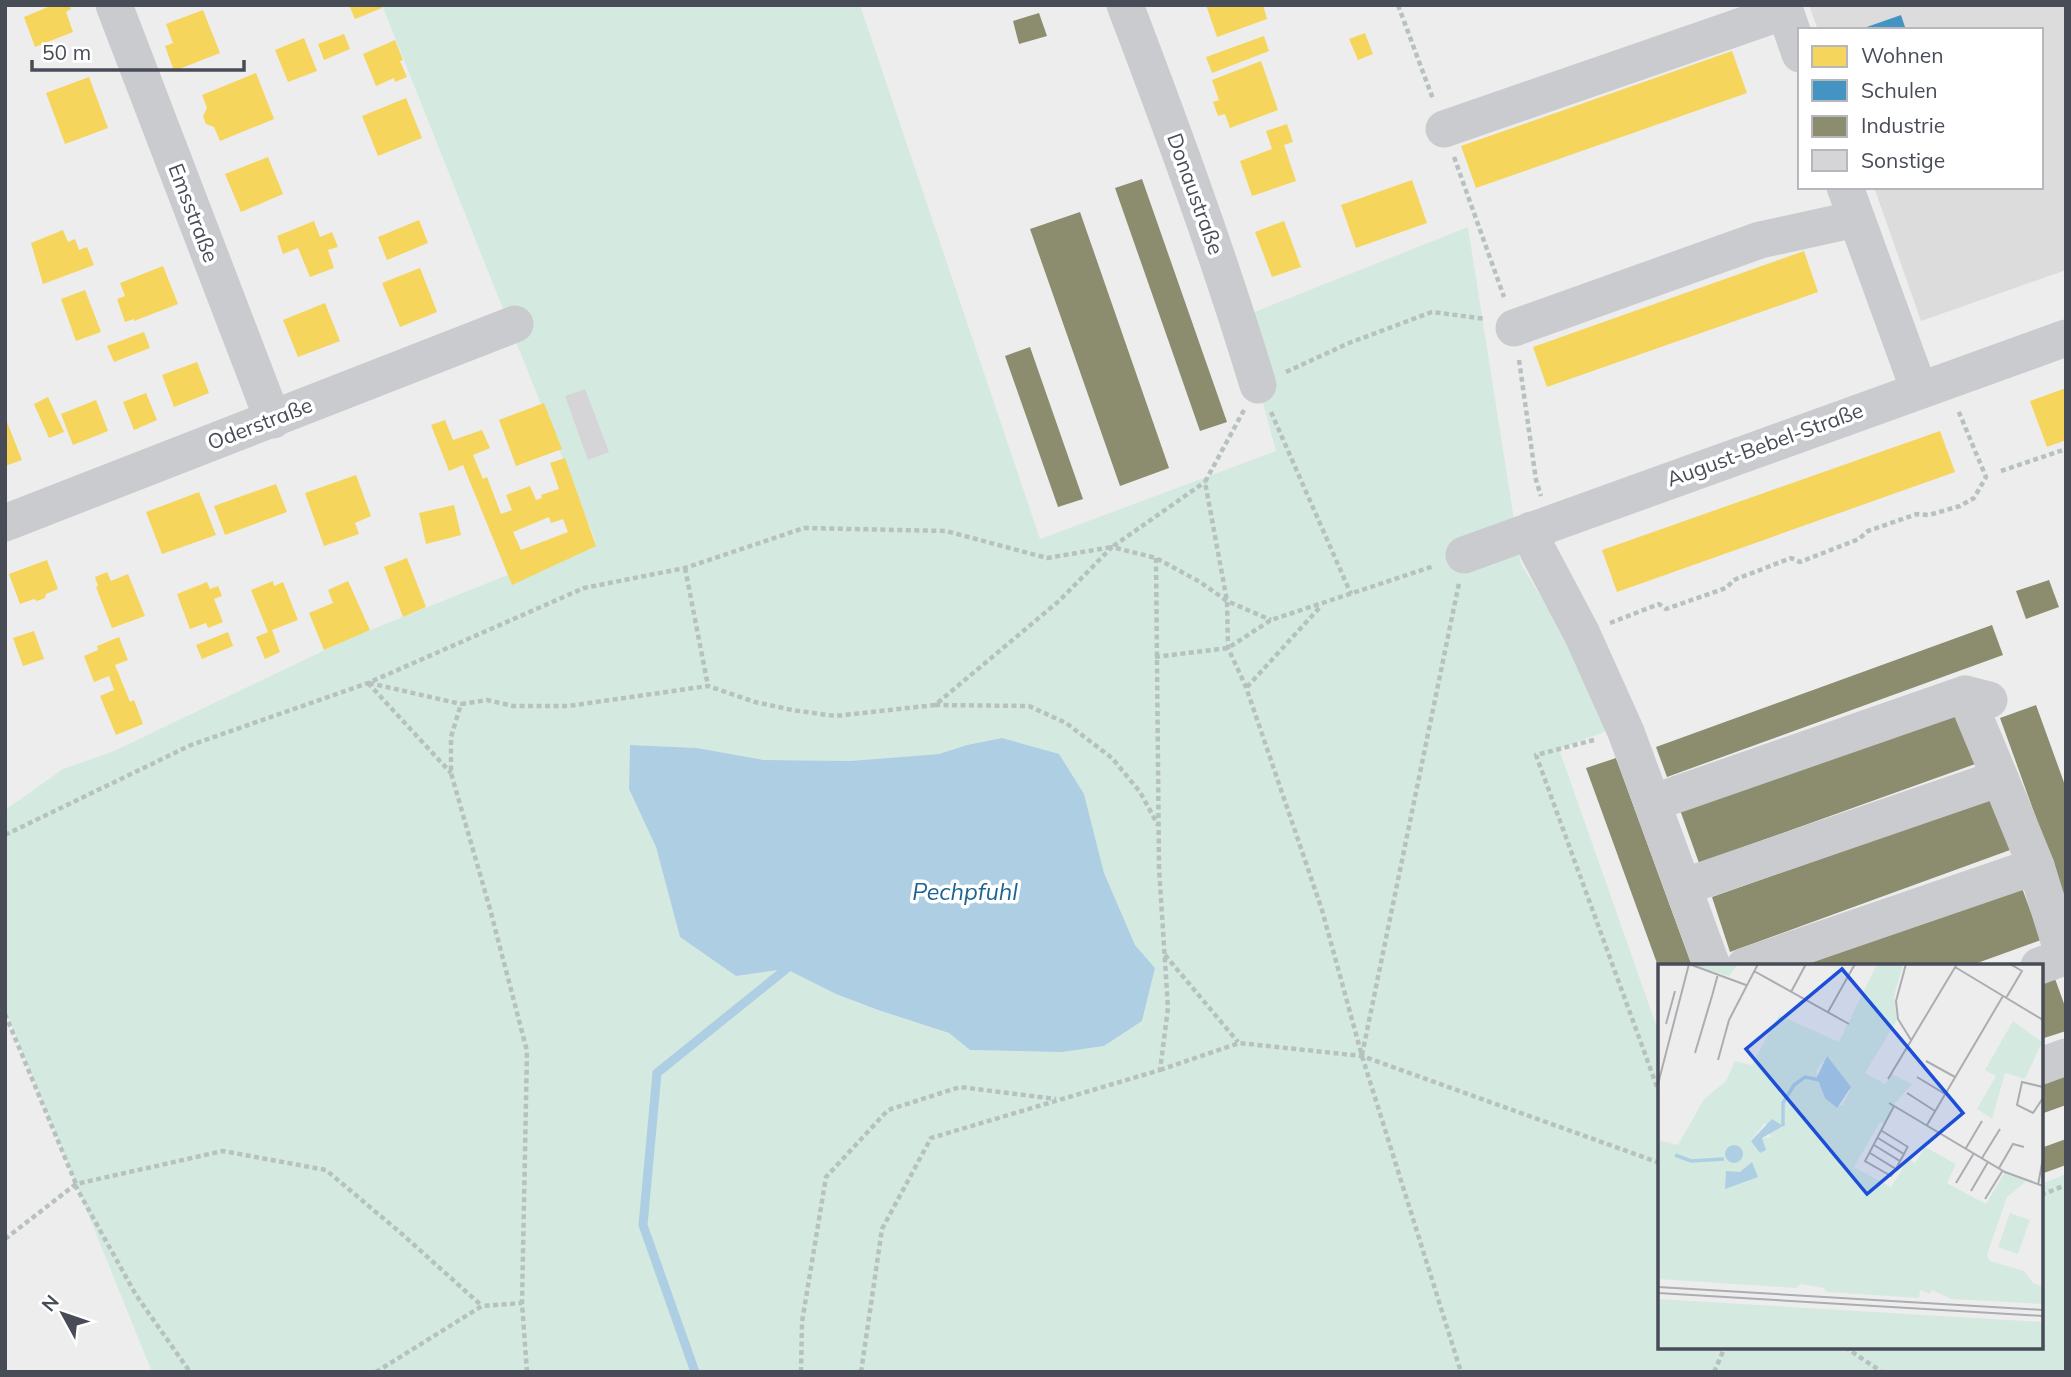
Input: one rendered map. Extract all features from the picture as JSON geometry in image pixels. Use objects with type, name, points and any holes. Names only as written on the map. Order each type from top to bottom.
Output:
[{"type":"street","name":"Emsstraße","points":[[114,5],[273,420]]},
{"type":"street","name":"Donaustraße","points":[[1125,5],[1233,300],[1258,385]]},
{"type":"street","points":[[1444,129],[1784,8],[1798,48]]},
{"type":"street","points":[[1514,328],[1760,240],[1851,203],[1919,390]]},
{"type":"street","name":"Oderstraße","points":[[5,523],[515,324]]},
{"type":"street","name":"August-Bebel-Straße","points":[[1464,555],[2066,338]]},
{"type":"street","points":[[1540,527],[1538,551],[1582,634],[1626,732],[1711,964]]},
{"type":"street","points":[[1652,803],[1978,697],[2000,778],[2036,866],[2056,961]]},
{"type":"street","points":[[1683,887],[2000,778]]},
{"type":"street","points":[[1751,964],[2036,866]]},
{"type":"street","points":[[2043,1065],[2066,1057]]},
{"type":"path","points":[[1398,5],[1514,328],[1536,480],[1540,527]]},
{"type":"path","points":[[935,705],[1059,601],[1112,547],[1205,482],[1258,385],[1349,343],[1432,312],[1504,321],[1514,328]]},
{"type":"path","points":[[1258,385],[1351,594]]},
{"type":"path","points":[[1582,634],[1660,604],[1666,609],[1726,588],[1734,580],[1790,558],[1800,562],[1859,540],[1868,531],[1917,514],[1929,515],[1975,498],[1986,477],[1956,406]]},
{"type":"path","points":[[2001,471],[2066,449]]},
{"type":"path","points":[[1205,482],[1227,601],[1228,648],[1246,687],[1322,910],[1362,1056],[1461,1372]]},
{"type":"path","points":[[5,835],[191,745],[368,683],[584,588],[685,568],[804,528],[946,531],[1047,558],[1112,547],[1156,558],[1200,582],[1227,601],[1271,620]]},
{"type":"path","points":[[1155,657],[1228,648],[1271,620],[1464,555]]},
{"type":"path","points":[[1362,1056],[1464,555]]},
{"type":"path","points":[[1156,558],[1158,826],[1168,1008],[1160,1070]]},
{"type":"path","points":[[685,568],[708,686]]},
{"type":"path","points":[[1246,687],[1321,605]]},
{"type":"path","points":[[368,683],[461,704],[487,700],[513,706],[568,706],[708,686],[755,702],[835,716],[935,705],[1029,706],[1066,723],[1112,758],[1140,792],[1158,826]]},
{"type":"path","points":[[368,683],[451,773]]},
{"type":"path","points":[[461,704],[450,737],[451,773],[527,1051],[522,1303],[527,1372]]},
{"type":"path","points":[[1626,732],[1536,755],[1658,1090]]},
{"type":"path","points":[[1165,955],[1239,1043]]},
{"type":"path","points":[[5,1014],[75,1185],[136,1295],[190,1372]]},
{"type":"path","points":[[861,1372],[883,1229],[931,1138],[1160,1070],[1239,1043],[1362,1056],[1658,1162]]},
{"type":"path","points":[[802,1372],[802,1322],[826,1177],[888,1110],[960,1087],[1060,1099]]},
{"type":"path","points":[[5,1239],[75,1185],[223,1151],[326,1170],[482,1306]]},
{"type":"path","points":[[2043,1194],[2066,1185]]},
{"type":"path","points":[[376,1372],[482,1306],[522,1303]]},
{"type":"path","points":[[1714,1372],[1724,1349]]},
{"type":"path","points":[[1848,1349],[1882,1372]]},
{"type":"shaded area","points":[[1809,5],[2066,5],[2066,270],[1921,321],[1875,189],[2043,189],[2043,28],[1817,28]]},
{"type":"green space","points":[[382,5],[860,5],[1040,539],[1276,451],[1237,319],[1468,227],[1521,564],[1620,726],[1559,749],[1658,1030],[1658,1349],[2043,1349],[2043,1183],[2066,1174],[2066,1372],[152,1372],[5,1009],[5,810],[63,769],[112,752],[348,639],[595,540]],"holes":[[[1002,738],[1084,794],[1104,873],[1135,945],[1155,968],[1142,1021],[1104,1046],[1062,1052],[970,1050],[949,1033],[836,994],[786,969],[736,976],[680,937],[656,847],[629,789],[630,745],[697,748],[764,760],[850,761],[939,754]]]},
{"type":"water","name":"Pechpfuhl","points":[[1002,738],[1059,754],[1084,794],[1104,873],[1135,945],[1155,968],[1142,1021],[1104,1046],[1062,1052],[970,1050],[949,1033],[836,994],[786,969],[736,976],[680,937],[656,847],[629,789],[630,745],[697,748],[764,760],[850,761],[939,754]]},
{"type":"building: Wohnen","points":[[53,5],[69,5],[71,9],[66,12],[73,32],[35,47],[24,17]]},
{"type":"building: Wohnen","points":[[349,5],[381,5],[382,8],[355,19]]},
{"type":"building: Wohnen","points":[[1206,5],[1263,5],[1267,19],[1217,37]]},
{"type":"building: Wohnen","points":[[203,10],[220,53],[174,71],[165,46],[173,43],[166,24]]},
{"type":"building: Wohnen","points":[[1365,33],[1373,54],[1358,60],[1349,39]]},
{"type":"building: Wohnen","points":[[344,34],[350,49],[324,60],[318,44]]},
{"type":"building: Wohnen","points":[[1264,36],[1269,51],[1212,73],[1206,57]]},
{"type":"building: Wohnen","points":[[304,38],[317,71],[288,82],[275,50]]},
{"type":"building: Wohnen","points":[[395,40],[407,77],[395,82],[394,78],[376,86],[363,54]]},
{"type":"building: Wohnen","points":[[1732,51],[1747,93],[1476,188],[1461,146]]},
{"type":"building: Wohnen","points":[[1261,61],[1278,110],[1230,128],[1225,114],[1218,116],[1213,102],[1219,100],[1212,80]]},
{"type":"building: Wohnen","points":[[256,73],[274,119],[220,141],[214,127],[206,124],[203,116],[207,108],[202,95]]},
{"type":"building: Wohnen","points":[[89,77],[108,128],[65,144],[46,93]]},
{"type":"building: Wohnen","points":[[406,98],[422,138],[378,156],[362,116]]},
{"type":"building: Wohnen","points":[[1287,124],[1293,142],[1284,145],[1296,181],[1252,196],[1240,161],[1272,149],[1266,131]]},
{"type":"building: Wohnen","points":[[268,157],[283,194],[241,212],[225,174]]},
{"type":"building: Wohnen","points":[[1412,180],[1427,223],[1356,248],[1341,205]]},
{"type":"building: Wohnen","points":[[419,220],[428,243],[387,260],[378,237]]},
{"type":"building: Wohnen","points":[[314,221],[320,237],[332,232],[338,247],[328,250],[334,268],[310,277],[298,248],[283,254],[277,236]]},
{"type":"building: Wohnen","points":[[1284,221],[1301,267],[1272,277],[1255,232]]},
{"type":"building: Wohnen","points":[[63,230],[68,242],[75,239],[79,250],[87,247],[94,265],[43,284],[31,243]]},
{"type":"building: Wohnen","points":[[1804,251],[1818,292],[1547,387],[1533,347]]},
{"type":"building: Wohnen","points":[[163,266],[178,304],[125,322],[117,299],[125,296],[120,283]]},
{"type":"building: Wohnen","points":[[420,268],[437,312],[400,327],[382,283]]},
{"type":"building: Wohnen","points":[[85,290],[101,332],[76,341],[61,299]]},
{"type":"building: Wohnen","points":[[325,303],[340,341],[298,357],[283,320]]},
{"type":"building: Wohnen","points":[[144,332],[150,348],[114,362],[107,346]]},
{"type":"building: Wohnen","points":[[197,362],[209,393],[174,407],[162,375]]},
{"type":"building: Wohnen","points":[[2066,388],[2066,440],[2047,447],[2030,401]]},
{"type":"building: Wohnen","points":[[146,393],[157,420],[134,430],[123,402]]},
{"type":"building: Wohnen","points":[[48,397],[64,432],[49,438],[34,404]]},
{"type":"building: Wohnen","points":[[96,400],[108,431],[73,445],[61,414]]},
{"type":"building: Wohnen","points":[[544,403],[562,449],[516,466],[499,420]]},
{"type":"building: Wohnen","points":[[5,417],[22,460],[5,466]]},
{"type":"building: Wohnen","points":[[445,420],[453,440],[482,430],[490,448],[473,455],[483,479],[487,477],[501,514],[512,510],[506,495],[530,486],[536,500],[542,498],[541,495],[559,489],[550,463],[565,458],[596,546],[512,585],[463,465],[449,471],[431,425]],"holes":[[[549,517],[551,523],[563,519],[568,532],[521,550],[513,532]]]},
{"type":"building: Wohnen","points":[[1940,431],[1955,472],[1617,592],[1602,550]]},
{"type":"building: Wohnen","points":[[356,475],[371,516],[355,523],[359,534],[324,546],[305,493]]},
{"type":"building: Wohnen","points":[[276,484],[287,512],[225,535],[214,506]]},
{"type":"building: Wohnen","points":[[199,492],[216,535],[162,554],[146,512]]},
{"type":"building: Wohnen","points":[[454,505],[461,535],[426,544],[419,513]]},
{"type":"building: Wohnen","points":[[407,558],[426,607],[403,617],[384,567]]},
{"type":"building: Wohnen","points":[[47,560],[58,589],[46,594],[45,598],[20,604],[9,574]]},
{"type":"building: Wohnen","points":[[107,572],[111,581],[128,574],[145,616],[112,628],[96,587],[95,577]]},
{"type":"building: Wohnen","points":[[273,581],[274,586],[283,582],[298,620],[272,630],[280,652],[265,659],[256,637],[268,632],[251,590]]},
{"type":"building: Wohnen","points":[[348,581],[370,630],[324,650],[309,613],[333,603],[328,590]]},
{"type":"building: Wohnen","points":[[207,582],[210,589],[218,586],[222,596],[214,599],[223,622],[208,628],[206,623],[190,629],[177,594]]},
{"type":"building: Wohnen","points":[[34,631],[44,659],[23,666],[13,638]]},
{"type":"building: Wohnen","points":[[228,632],[233,646],[202,659],[196,645]]},
{"type":"building: Wohnen","points":[[119,637],[128,660],[115,665],[130,702],[134,700],[143,724],[116,735],[100,696],[114,690],[109,676],[94,682],[84,656],[98,650],[97,646]]},
{"type":"building: Schulen","points":[[1901,15],[1905,28],[1864,28]]},
{"type":"building: Industrie","points":[[1039,13],[1047,36],[1019,44],[1013,21]]},
{"type":"building: Industrie","points":[[1142,179],[1227,422],[1200,431],[1115,188]]},
{"type":"building: Industrie","points":[[1080,212],[1169,468],[1120,486],[1030,229]]},
{"type":"building: Industrie","points":[[1030,347],[1083,499],[1058,507],[1005,356]]},
{"type":"building: Industrie","points":[[2049,580],[2059,607],[2026,619],[2016,591]]},
{"type":"building: Industrie","points":[[1992,625],[2003,655],[1667,777],[1656,747]]},
{"type":"building: Industrie","points":[[2036,705],[2066,788],[2065,898],[2000,718]]},
{"type":"building: Industrie","points":[[1959,711],[1978,763],[1699,863],[1680,810]]},
{"type":"building: Industrie","points":[[1616,758],[1691,964],[1658,966],[1586,768]]},
{"type":"building: Industrie","points":[[1991,799],[2010,850],[1730,952],[1712,897]]},
{"type":"building: Industrie","points":[[2022,888],[2041,940],[1975,964],[1807,964]]},
{"type":"building: Industrie","points":[[2054,976],[2066,1009],[2066,1031],[2043,1038],[2043,980]]},
{"type":"building: Industrie","points":[[2066,1073],[2066,1105],[2043,1113],[2043,1080]]},
{"type":"building: Industrie","points":[[2066,1139],[2066,1165],[2043,1173],[2043,1147]]},
{"type":"building: Sonstige","points":[[585,389],[609,452],[588,460],[565,396]]},
{"type":"waterway","points":[[695,1372],[643,1225],[657,1073],[786,969]]}]
